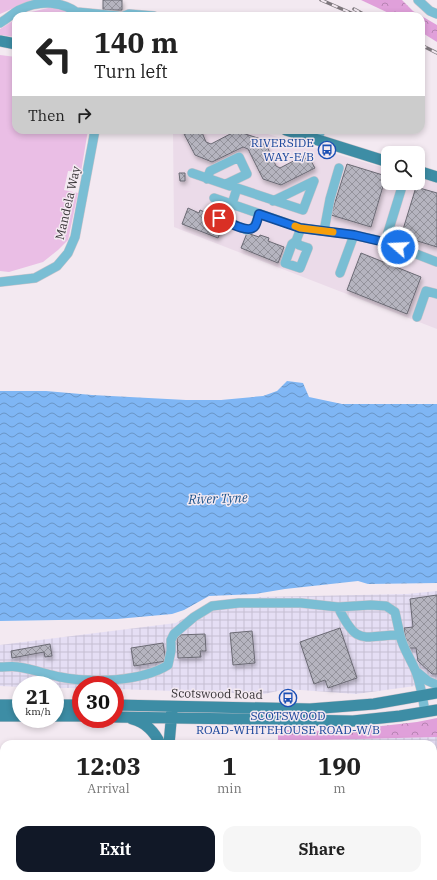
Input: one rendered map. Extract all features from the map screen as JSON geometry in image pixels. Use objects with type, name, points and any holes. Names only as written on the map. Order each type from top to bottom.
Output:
[{"type":"main road","points":[[0,41],[12,43]]},
{"type":"main road","points":[[319,135],[381,159]]},
{"type":"main road","points":[[425,173],[437,177]]},
{"type":"main road","name":"Scotswood Road","points":[[124,705],[310,709],[374,704],[437,693]]},
{"type":"main road","points":[[0,705],[12,705]]},
{"type":"main road","points":[[161,706],[166,718],[169,740]]},
{"type":"main road","points":[[161,740],[166,718],[172,706]]},
{"type":"main road","name":"Scotswood Road","points":[[124,717],[354,721],[437,710]]},
{"type":"main road","points":[[0,716],[12,716]]},
{"type":"main road","points":[[124,718],[143,724],[154,734],[158,740]]},
{"type":"street","points":[[418,0],[430,11],[437,14]]},
{"type":"street","points":[[17,12],[44,4],[55,3],[65,5],[77,12]]},
{"type":"street","points":[[0,23],[12,15]]},
{"type":"street","name":"Mandela Way","points":[[0,282],[35,278],[57,266],[68,253],[75,237],[94,134]]},
{"type":"street","points":[[207,178],[210,171],[239,157],[248,174],[226,184]]},
{"type":"street","points":[[324,231],[330,199],[339,168]]},
{"type":"street","points":[[192,173],[273,201]]},
{"type":"street","points":[[232,204],[237,188]]},
{"type":"street","points":[[384,242],[401,190]]},
{"type":"street","points":[[214,198],[300,228],[354,235],[384,242],[437,262]]},
{"type":"street","points":[[219,218],[247,230],[252,229],[255,226],[259,214]]},
{"type":"street","points":[[296,241],[300,228]]},
{"type":"street","points":[[340,273],[354,235]]},
{"type":"street","points":[[416,317],[426,291],[437,294]]},
{"type":"street","points":[[0,667],[17,666],[62,678],[122,680],[159,671],[168,665],[171,651],[171,640],[174,634],[194,617],[212,606],[239,603],[301,603],[338,607],[371,605],[386,606],[395,612],[404,649],[416,672],[423,695],[425,712]]},
{"type":"street","points":[[338,607],[344,621],[357,635],[365,638],[400,635]]},
{"type":"street","points":[[416,672],[423,678],[437,685]]},
{"type":"shaded area","points":[[0,0],[32,0],[0,14]]},
{"type":"shaded area","points":[[52,7],[62,9],[67,12],[31,12]]},
{"type":"shaded area","points":[[12,22],[12,36],[0,35],[0,29]]},
{"type":"shaded area","points":[[0,55],[12,56],[12,134],[87,134],[81,172],[68,171],[64,190],[78,193],[68,240],[43,262],[9,272],[0,271]]},
{"type":"shaded area","points":[[173,134],[268,134],[381,167],[381,190],[425,190],[425,179],[437,183],[437,329],[174,227]]},
{"type":"shaded area","points":[[437,591],[437,683],[356,694],[287,689],[264,694],[124,689],[124,676],[72,676],[72,688],[64,688],[64,676],[12,676],[12,687],[0,686],[0,645],[176,623],[205,605],[261,597],[407,594]]},
{"type":"shaded area","points":[[437,737],[437,740],[318,740]]},
{"type":"green space","points":[[361,0],[402,0],[415,12],[386,12]]},
{"type":"green space","points":[[425,18],[437,25],[437,42],[425,34]]},
{"type":"green space","points":[[437,718],[437,737],[278,740],[278,731],[363,732],[364,728],[417,722]]},
{"type":"water","name":"River Tyne","points":[[287,381],[303,383],[309,397],[342,404],[437,404],[437,583],[368,584],[358,581],[285,589],[255,594],[209,596],[184,610],[172,614],[117,619],[0,621],[0,391],[46,391],[186,400],[221,400],[263,396],[277,391]]},
{"type":"building","points":[[103,0],[122,0],[122,10],[103,10]]},
{"type":"building","points":[[184,134],[203,134],[206,142],[211,144],[230,134],[245,134],[264,140],[276,166],[280,168],[307,154],[315,168],[281,185],[263,179],[248,149],[243,147],[212,162],[195,155]]},
{"type":"building","points":[[347,164],[381,174],[382,190],[371,227],[331,215]]},
{"type":"building","points":[[179,173],[185,173],[185,181],[180,181]]},
{"type":"building","points":[[415,190],[425,190],[437,193],[437,247],[401,236]]},
{"type":"building","points":[[188,208],[199,213],[200,210],[209,214],[208,216],[224,223],[218,238],[182,224]]},
{"type":"building","points":[[247,233],[259,237],[260,235],[269,238],[268,241],[284,247],[278,263],[241,248]]},
{"type":"building","points":[[361,253],[421,277],[407,314],[347,290]]},
{"type":"building","points":[[437,595],[437,674],[432,674],[418,661],[416,648],[407,648],[404,628],[413,627],[410,599]]},
{"type":"building","points":[[340,628],[357,678],[328,688],[325,680],[314,684],[300,642]]},
{"type":"building","points":[[252,631],[255,663],[233,665],[230,633]]},
{"type":"building","points":[[205,634],[206,651],[200,651],[201,657],[178,658],[177,635]]},
{"type":"building","points":[[163,643],[166,661],[134,666],[131,648]]},
{"type":"building","points":[[50,644],[52,656],[45,657],[44,652],[12,658],[11,651]]},
{"type":"railway","points":[[321,0],[349,12]]},
{"type":"railway","points":[[354,9],[360,12]]},
{"type":"railway","points":[[425,47],[437,53]]},
{"type":"slow traffic","points":[[295,226],[333,232]]},
{"type":"place","name":"RIVERSIDE WAY-E/B","points":[[327,150]]},
{"type":"place","name":"SCOTSWOOD ROAD-WHITEHOUSE ROAD-W/B","points":[[288,698]]},
{"type":"route","points":[[219,218],[247,230],[252,229],[255,226],[259,214],[300,228],[354,235],[398,247]]}]
